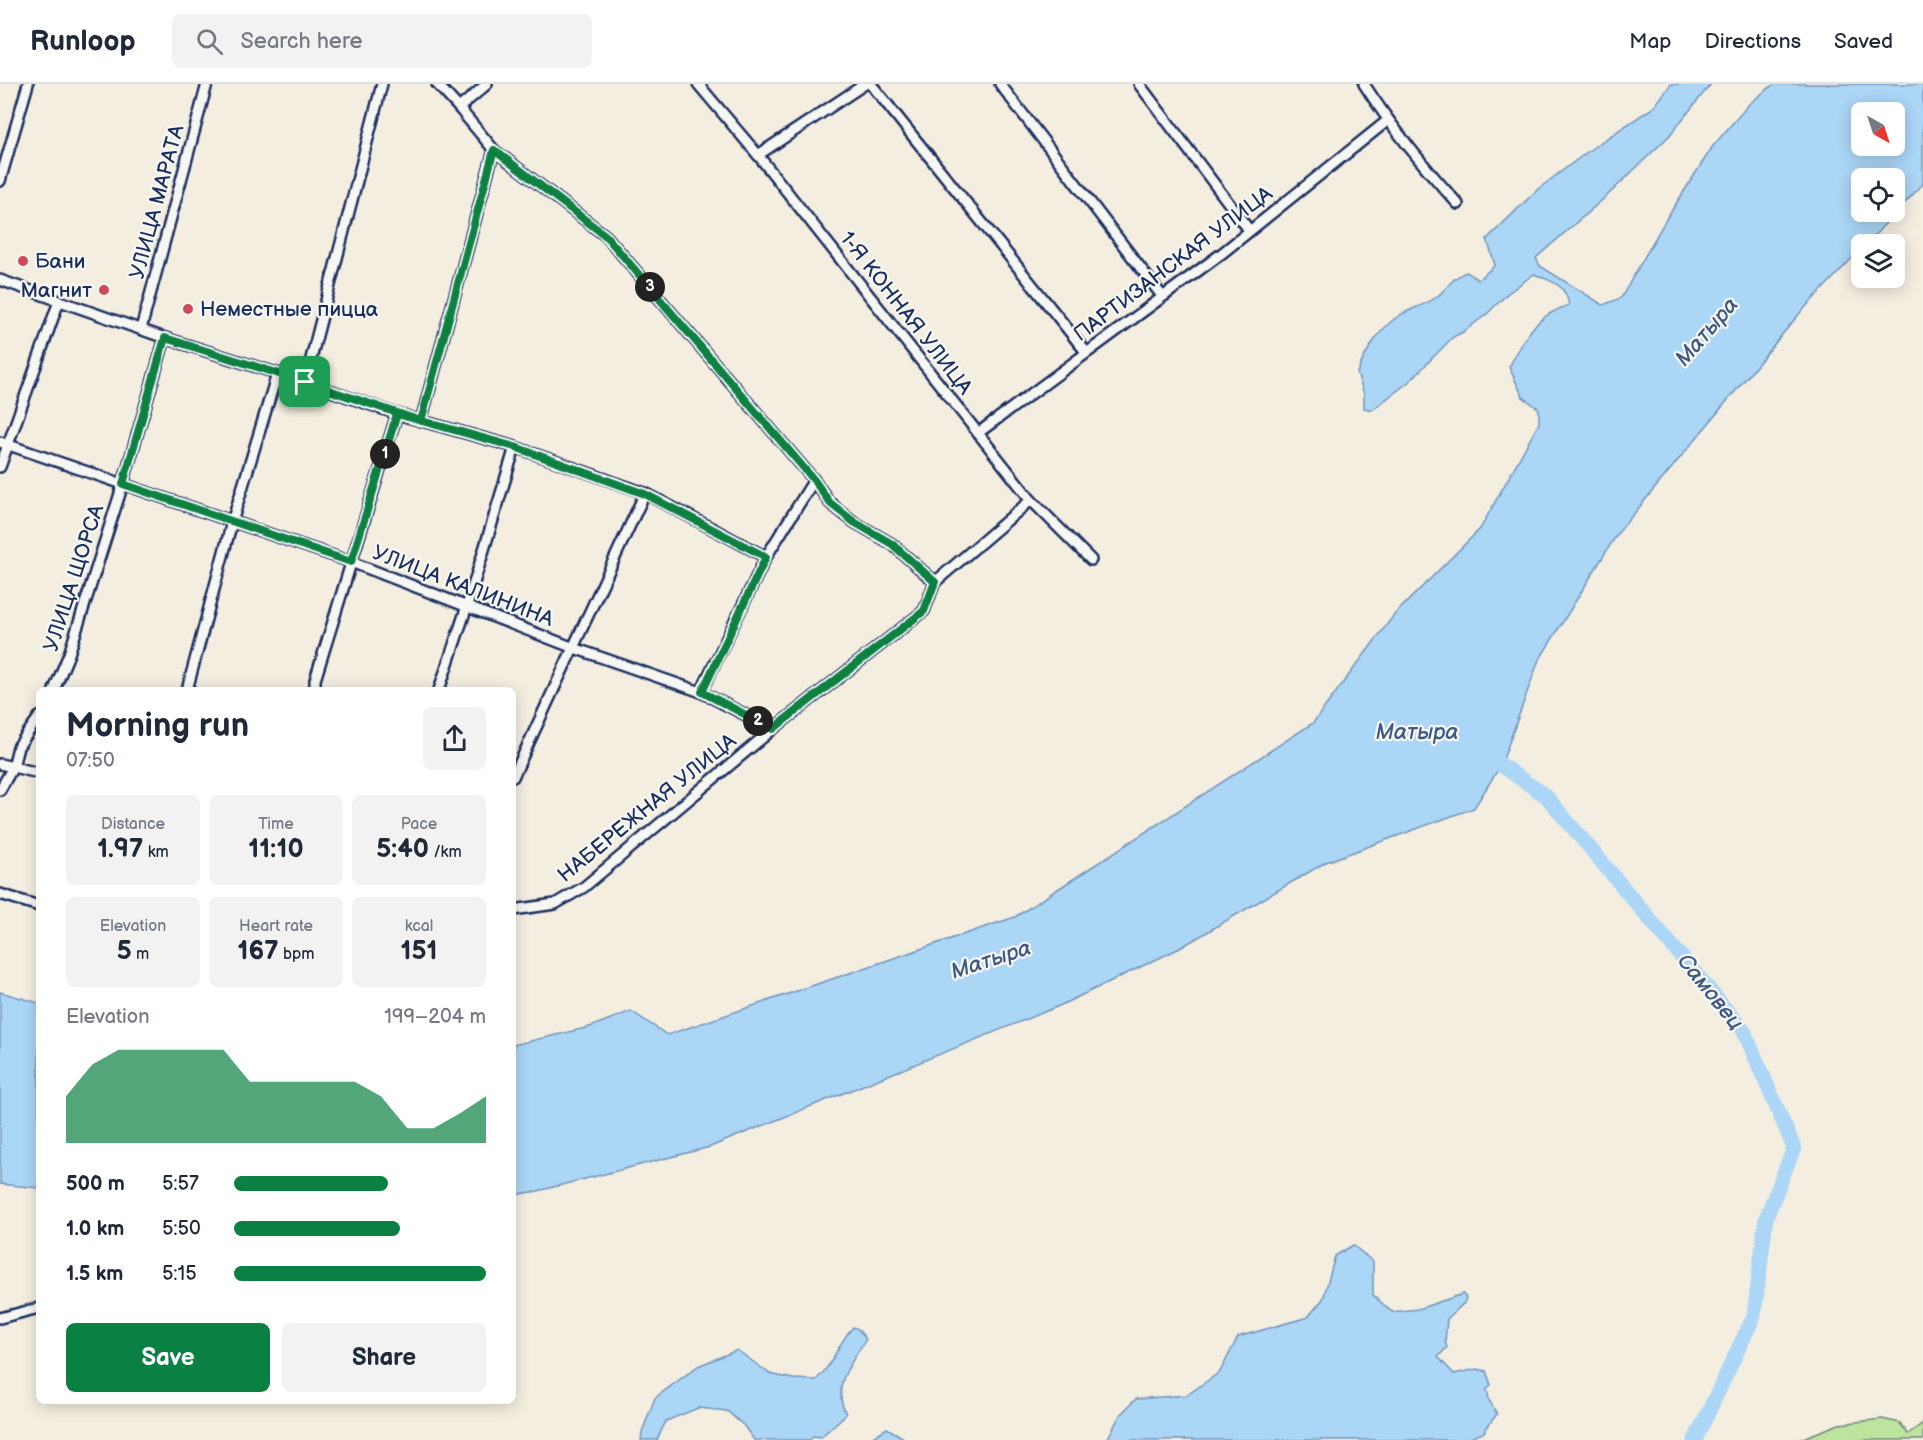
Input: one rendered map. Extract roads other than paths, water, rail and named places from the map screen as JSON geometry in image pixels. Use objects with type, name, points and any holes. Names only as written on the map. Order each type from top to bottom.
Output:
[{"type":"street","points":[[0,181],[28,84]]},
{"type":"street","name":"УЛИЦА МАРАТА","points":[[141,329],[207,84]]},
{"type":"street","points":[[305,382],[382,84]]},
{"type":"street","points":[[437,84],[494,150],[606,236],[814,480],[830,503],[854,522],[892,544],[935,582]]},
{"type":"street","points":[[459,108],[487,84]]},
{"type":"street","name":"1-Я КОННАЯ УЛИЦА","points":[[698,84],[758,155],[1031,500],[1091,560]]},
{"type":"street","points":[[758,155],[865,84]]},
{"type":"street","points":[[871,84],[1086,352]]},
{"type":"street","points":[[1000,84],[1162,296]]},
{"type":"street","points":[[1139,84],[1249,230]]},
{"type":"street","points":[[1364,84],[1388,121],[1415,156],[1458,204]]},
{"type":"street","name":"ПАРТИЗАНСКАЯ УЛИЦА","points":[[978,433],[1221,254],[1388,121]]},
{"type":"street","points":[[421,421],[494,150]]},
{"type":"street","points":[[0,280],[165,338],[397,414],[515,447],[645,494],[766,557]]},
{"type":"street","points":[[0,467],[4,443],[59,301]]},
{"type":"street","name":"УЛИЦА ЩОРСА","points":[[55,687],[69,654],[123,484],[165,338]]},
{"type":"street","points":[[188,687],[232,522],[277,374]]},
{"type":"street","points":[[315,687],[315,680],[397,414]]},
{"type":"street","name":"УЛИЦА КАЛИНИНА","points":[[4,443],[351,562],[574,648],[702,692],[773,729]]},
{"type":"street","points":[[440,687],[515,447]]},
{"type":"street","points":[[702,692],[766,557],[814,480]]},
{"type":"street","points":[[516,771],[645,494]]},
{"type":"street","name":"НАБЕРЕЖНАЯ УЛИЦА","points":[[516,910],[555,904],[584,887],[773,729],[924,611],[935,582],[1031,500]]},
{"type":"street","points":[[0,790],[14,767],[18,747],[36,721]]},
{"type":"street","points":[[0,764],[36,772]]},
{"type":"street","points":[[0,894],[36,905]]},
{"type":"street","points":[[0,1318],[36,1309]]},
{"type":"water","name":"Матыра","points":[[1671,84],[1711,84],[1669,136],[1609,194],[1536,258],[1540,266],[1603,305],[1621,298],[1665,221],[1713,146],[1749,104],[1774,84],[1923,84],[1923,184],[1905,203],[1905,168],[1851,168],[1851,222],[1887,222],[1876,234],[1851,234],[1851,259],[1800,313],[1617,534],[1538,662],[1501,765],[1474,808],[1326,862],[1180,948],[1059,1006],[710,1147],[538,1191],[516,1195],[516,1044],[590,1027],[631,1011],[667,1035],[1015,917],[1313,723],[1394,615],[1480,529],[1539,423],[1539,409],[1523,397],[1509,367],[1532,329],[1547,315],[1569,305],[1567,298],[1557,284],[1534,274],[1507,294],[1487,314],[1453,337],[1410,381],[1372,410],[1364,408],[1364,394],[1357,373],[1368,350],[1390,322],[1435,298],[1458,276],[1467,272],[1478,280],[1495,265],[1487,239],[1538,189],[1595,146],[1654,107]]},
{"type":"water","points":[[0,992],[36,1002],[36,1188],[0,1184]]},
{"type":"water","points":[[1353,1245],[1373,1262],[1373,1295],[1392,1312],[1418,1309],[1463,1294],[1466,1298],[1464,1303],[1447,1319],[1445,1342],[1447,1347],[1438,1357],[1454,1374],[1477,1369],[1486,1371],[1491,1385],[1487,1388],[1489,1400],[1497,1414],[1483,1433],[1465,1440],[1107,1440],[1120,1415],[1136,1399],[1187,1395],[1220,1372],[1238,1337],[1308,1317],[1323,1299],[1335,1256]]},
{"type":"water","points":[[853,1327],[858,1329],[866,1339],[849,1366],[842,1384],[842,1403],[846,1414],[821,1437],[813,1436],[810,1440],[754,1440],[744,1426],[727,1411],[698,1408],[666,1421],[657,1440],[641,1440],[655,1398],[698,1366],[737,1350],[770,1374],[793,1379],[816,1380]]},
{"type":"water","points":[[887,1428],[907,1440],[868,1440]]},
{"type":"waterway","name":"Самовец","points":[[1484,758],[1501,765],[1546,796],[1744,1031],[1794,1148],[1766,1218],[1754,1316],[1695,1440]]},
{"type":"place","name":"Бани","points":[[23,261]]},
{"type":"place","name":"Магнит","points":[[104,290]]},
{"type":"place","name":"Неместные пицца","points":[[188,309]]}]
